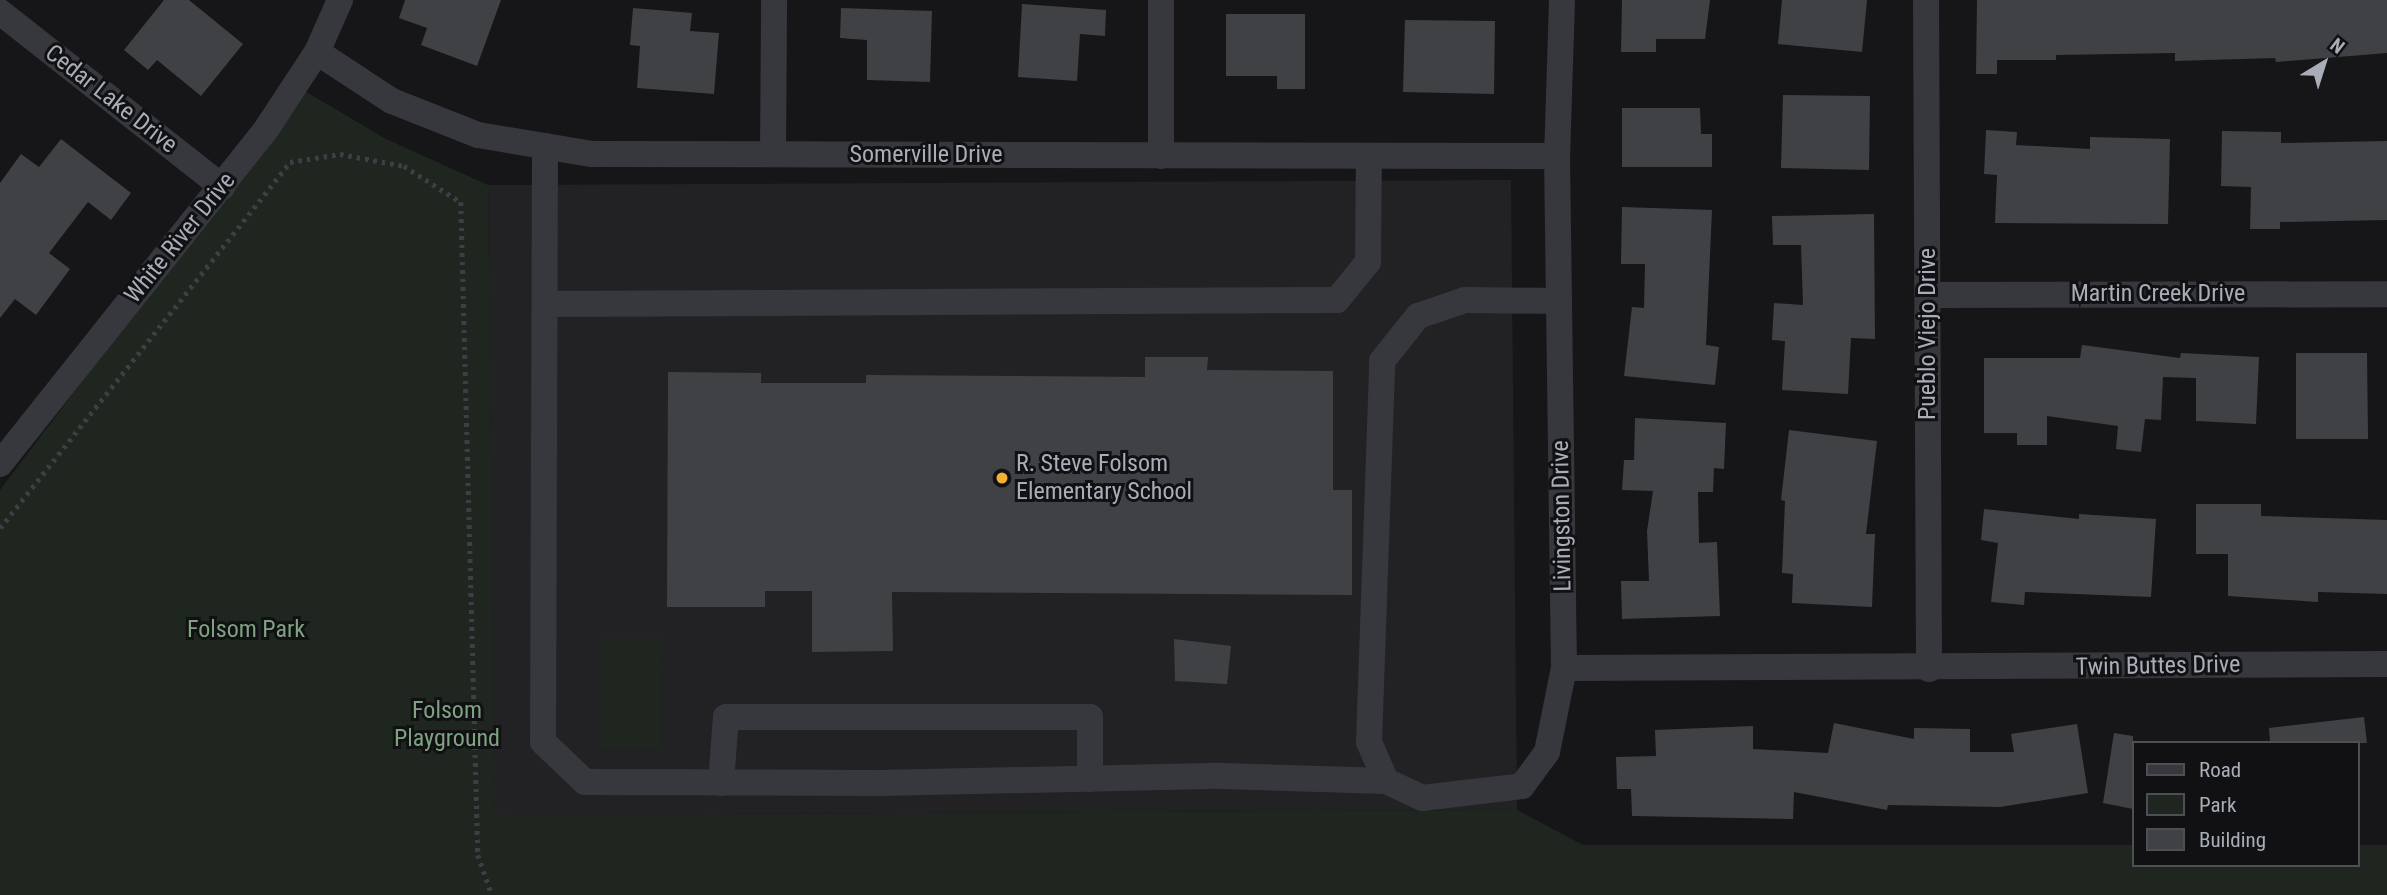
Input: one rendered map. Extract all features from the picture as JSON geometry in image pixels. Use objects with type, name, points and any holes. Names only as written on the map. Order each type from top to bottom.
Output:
[{"type":"street","name":"White River Drive","points":[[0,464],[222,187],[317,52],[341,0]]},
{"type":"street","points":[[774,0],[774,154]]},
{"type":"street","points":[[1161,0],[1161,156]]},
{"type":"street","name":"Livingston Drive","points":[[1386,781],[1422,798],[1522,786],[1547,751],[1564,668],[1557,156],[1562,0]]},
{"type":"street","name":"Pueblo Viejo Drive","points":[[1926,0],[1929,669]]},
{"type":"street","name":"Cedar Lake Drive","points":[[0,12],[222,187]]},
{"type":"street","name":"Somerville Drive","points":[[317,52],[391,101],[478,135],[592,154],[1557,156]]},
{"type":"street","points":[[545,146],[542,742],[585,782],[721,783],[1221,776],[1386,781],[1369,742],[1381,362],[1418,316],[1465,300],[1559,301]]},
{"type":"street","points":[[546,304],[1337,300],[1368,262],[1369,156]]},
{"type":"street","name":"Martin Creek Drive","points":[[1929,295],[2387,294]]},
{"type":"street","name":"Twin Buttes Drive","points":[[1929,669],[2387,664]]},
{"type":"street","points":[[1564,668],[1929,669]]},
{"type":"street","points":[[721,783],[726,717],[1090,718],[1090,779]]},
{"type":"path","points":[[0,528],[290,162],[340,154],[404,166],[461,202],[478,855],[492,895]]},
{"type":"shaded area","name":"R. Steve Folsom Elementary School","points":[[1511,180],[1517,810],[494,815],[488,185]]},
{"type":"green space","name":"Folsom Park","points":[[303,90],[386,139],[488,185],[495,815],[1517,810],[1583,845],[2132,845],[2132,867],[2359,867],[2359,845],[2387,845],[2387,895],[0,895],[0,490]]},
{"type":"green space","points":[[601,638],[663,638],[661,749],[600,748]]},
{"type":"building","points":[[164,0],[189,0],[243,44],[201,96],[157,60],[148,70],[124,50]]},
{"type":"building","points":[[405,0],[501,0],[477,66],[421,45],[427,28],[399,18]]},
{"type":"building","points":[[1622,0],[1710,0],[1705,39],[1656,39],[1656,52],[1621,52]]},
{"type":"building","points":[[1782,0],[1867,0],[1862,52],[1778,44]]},
{"type":"building","points":[[1977,0],[2387,0],[2387,53],[2276,62],[2275,58],[2175,61],[2175,53],[2056,55],[2056,60],[1997,60],[1997,74],[1976,74]]},
{"type":"building","points":[[1022,4],[1106,10],[1105,36],[1080,34],[1077,81],[1018,77]]},
{"type":"building","points":[[633,8],[692,13],[690,31],[719,33],[714,94],[637,88],[640,46],[630,45]]},
{"type":"building","points":[[841,8],[932,11],[930,82],[867,80],[867,40],[840,38]]},
{"type":"building","points":[[1226,14],[1305,14],[1305,89],[1277,89],[1277,76],[1226,76]]},
{"type":"building","points":[[1405,20],[1495,21],[1494,94],[1403,92]]},
{"type":"building","points":[[1783,95],[1870,96],[1869,170],[1781,168]]},
{"type":"building","points":[[1622,108],[1700,108],[1701,134],[1712,134],[1712,167],[1622,167]]},
{"type":"building","points":[[1986,130],[2017,132],[2016,145],[2090,149],[2090,137],[2170,139],[2168,224],[1995,223],[1997,175],[1984,174]]},
{"type":"building","points":[[2222,131],[2281,132],[2281,143],[2387,141],[2387,220],[2280,222],[2280,229],[2250,229],[2251,187],[2221,186]]},
{"type":"building","points":[[61,139],[131,193],[111,220],[88,202],[49,253],[70,269],[36,315],[15,299],[0,318],[0,183],[21,154],[39,167]]},
{"type":"building","points":[[1622,207],[1712,210],[1706,345],[1719,347],[1715,385],[1624,376],[1632,307],[1644,308],[1645,264],[1621,264]]},
{"type":"building","points":[[1874,214],[1875,339],[1851,338],[1848,394],[1782,390],[1785,341],[1772,340],[1774,303],[1803,305],[1801,245],[1773,245],[1772,216]]},
{"type":"building","points":[[2082,345],[2180,358],[2181,353],[2259,357],[2256,424],[2196,421],[2196,378],[2163,377],[2161,420],[2145,419],[2141,452],[2116,449],[2118,426],[2047,416],[2047,445],[2017,445],[2017,433],[1984,433],[1984,358],[2080,358]]},
{"type":"building","points":[[2296,353],[2367,353],[2368,439],[2296,439]]},
{"type":"building","points":[[1145,357],[1208,357],[1207,370],[1333,371],[1333,490],[1352,490],[1352,595],[892,592],[893,651],[812,652],[812,591],[765,591],[765,607],[667,607],[668,372],[761,373],[761,383],[866,383],[866,375],[1145,377]]},
{"type":"building","points":[[1635,418],[1726,423],[1724,469],[1714,468],[1713,492],[1698,492],[1699,543],[1717,542],[1720,616],[1622,619],[1621,581],[1649,581],[1647,531],[1653,491],[1622,490],[1624,460],[1634,460]]},
{"type":"building","points":[[1789,430],[1877,441],[1866,534],[1875,534],[1872,607],[1792,603],[1793,574],[1782,573],[1785,501],[1781,500]]},
{"type":"building","points":[[2196,504],[2261,504],[2261,516],[2387,520],[2387,594],[2318,592],[2318,602],[2228,596],[2228,554],[2196,554]]},
{"type":"building","points":[[1984,509],[2079,519],[2079,514],[2156,519],[2151,597],[2025,592],[2024,605],[1991,602],[1998,543],[1981,540]]},
{"type":"building","points":[[1174,639],[1231,646],[1227,684],[1175,681]]},
{"type":"building","points":[[2364,717],[2367,743],[2270,741],[2269,728]]},
{"type":"building","points":[[1834,723],[1914,739],[1914,728],[1970,729],[1970,752],[2014,752],[2011,734],[2077,724],[2088,793],[2000,807],[1888,805],[1887,810],[1794,792],[1793,819],[1632,816],[1631,789],[1617,789],[1616,757],[1656,756],[1655,730],[1753,726],[1753,749],[1828,753]]},
{"type":"building","points":[[2114,733],[2133,736],[2132,809],[2103,803]]},
{"type":"place","name":"R. Steve Folsom Elementary School","points":[[1002,478]]},
{"type":"park label","name":"Folsom Playground","points":[[447,725]]}]
